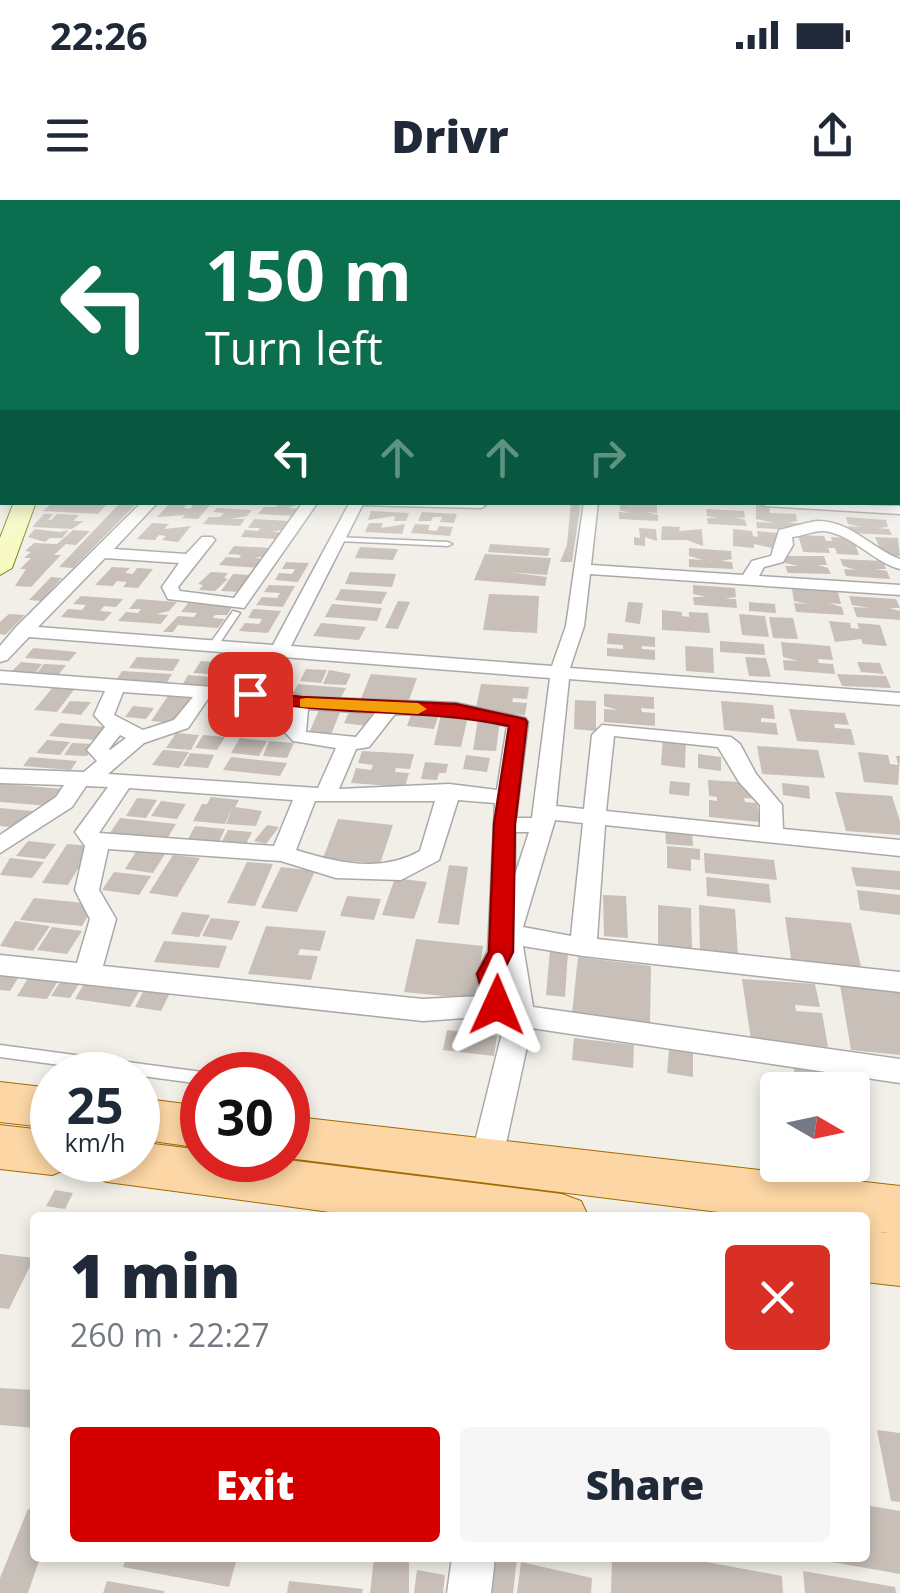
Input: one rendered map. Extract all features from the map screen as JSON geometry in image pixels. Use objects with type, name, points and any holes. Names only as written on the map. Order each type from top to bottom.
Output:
[{"type":"main road","points":[[0,1102],[30,1105]]},
{"type":"main road","points":[[310,1140],[900,1210]]},
{"type":"main road","points":[[0,1147],[30,1150]]},
{"type":"main road","points":[[160,1167],[500,1212]]},
{"type":"main road","points":[[870,1257],[900,1260]]},
{"type":"street","points":[[0,536],[14,505]]},
{"type":"street","points":[[0,568],[25,505]]},
{"type":"street","points":[[0,656],[148,505]]},
{"type":"street","points":[[207,540],[170,587],[174,594],[238,604],[309,505]]},
{"type":"street","points":[[280,649],[356,505]]},
{"type":"street","points":[[486,1162],[520,1016],[508,934],[543,819],[560,670],[575,626],[591,505]]},
{"type":"street","points":[[816,505],[900,510]]},
{"type":"street","points":[[748,580],[758,564],[777,559],[785,544],[784,533],[808,531],[816,525],[862,540],[874,554],[900,564]]},
{"type":"street","points":[[102,553],[190,559]]},
{"type":"street","points":[[582,569],[900,590]]},
{"type":"street","points":[[22,631],[900,699]]},
{"type":"street","points":[[0,677],[284,697],[298,703],[456,709],[518,722],[506,811],[501,952],[490,974],[497,1005],[428,1010]]},
{"type":"street","points":[[117,684],[104,714],[132,731],[137,739]]},
{"type":"street","points":[[200,701],[182,724],[137,739],[87,838],[98,842],[284,854],[336,870],[401,872],[431,856],[449,791]]},
{"type":"street","points":[[298,703],[293,730],[300,738],[348,743],[362,742],[389,708]]},
{"type":"street","points":[[117,725],[98,750],[118,771]]},
{"type":"street","points":[[583,947],[598,818],[602,734],[609,728],[724,742],[734,748],[746,776],[771,805],[772,838]]},
{"type":"street","points":[[284,854],[348,743]]},
{"type":"street","points":[[0,776],[86,777],[118,771],[362,796],[449,791],[543,819],[598,818],[900,848]]},
{"type":"street","points":[[0,846],[64,802],[86,777]]},
{"type":"street","points":[[87,974],[103,919],[87,890],[98,842]]},
{"type":"street","points":[[508,934],[583,947],[900,982]]},
{"type":"street","points":[[0,964],[511,1019],[520,1016],[900,1071]]},
{"type":"street","points":[[469,1593],[473,1562]]},
{"type":"lane","points":[[440,505],[481,506]]},
{"type":"lane","points":[[338,538],[448,544]]},
{"type":"lane","points":[[214,645],[236,613]]},
{"type":"lane","points":[[0,1051],[180,1075]]},
{"type":"building","points":[[50,505],[106,505],[98,514],[43,511]]},
{"type":"building","points":[[118,505],[135,505],[73,568],[59,567]]},
{"type":"building","points":[[168,505],[186,505],[184,508],[190,509],[193,505],[210,505],[198,519],[182,518],[185,515],[157,517]]},
{"type":"building","points":[[296,505],[288,508],[300,509],[295,516],[258,514],[264,507]]},
{"type":"building","points":[[571,505],[581,505],[572,562],[560,562],[567,545]]},
{"type":"building","points":[[620,505],[657,505],[657,513],[647,512],[658,515],[658,521],[619,519],[619,512],[630,513],[620,510]]},
{"type":"building","points":[[756,505],[769,505],[770,513],[796,514],[797,521],[788,523],[798,523],[800,530],[757,528],[756,522],[774,523],[756,519]]},
{"type":"building","points":[[217,508],[252,510],[247,516],[231,519],[245,519],[240,526],[203,524],[209,517],[224,513],[213,512]]},
{"type":"building","points":[[706,509],[744,511],[745,518],[735,517],[745,520],[747,526],[708,524],[707,518],[718,518],[707,516]]},
{"type":"building","points":[[371,511],[409,513],[406,521],[394,521],[395,516],[368,520]]},
{"type":"building","points":[[422,512],[457,514],[454,523],[440,522],[442,517],[418,521]]},
{"type":"building","points":[[44,514],[53,514],[48,520],[57,514],[79,515],[73,521],[84,521],[72,529],[32,527]]},
{"type":"building","points":[[846,517],[886,520],[888,527],[878,528],[889,529],[892,535],[851,533],[848,526],[861,527],[848,524]]},
{"type":"building","points":[[254,519],[290,521],[285,529],[272,532],[283,532],[278,539],[241,537],[245,530],[258,531],[260,528],[248,528]]},
{"type":"building","points":[[152,523],[169,524],[164,529],[191,526],[178,542],[162,540],[166,536],[159,535],[155,540],[137,539]]},
{"type":"building","points":[[369,523],[383,523],[381,528],[405,524],[402,534],[365,532]]},
{"type":"building","points":[[415,524],[430,525],[428,530],[437,531],[439,526],[453,527],[450,536],[411,533]]},
{"type":"building","points":[[662,526],[680,527],[679,531],[702,529],[703,546],[687,540],[661,540]]},
{"type":"building","points":[[639,528],[656,529],[657,541],[645,537],[645,546],[634,545],[634,537],[640,538]]},
{"type":"building","points":[[35,529],[69,530],[62,538],[45,542],[28,537]]},
{"type":"building","points":[[733,529],[752,531],[758,537],[757,531],[778,533],[780,550],[754,544],[754,548],[733,546]]},
{"type":"building","points":[[73,530],[90,531],[76,545],[66,544],[54,555],[61,555],[31,587],[15,586],[26,569],[20,569],[31,558],[24,558],[31,552],[25,551],[34,543],[57,544]]},
{"type":"building","points":[[798,535],[824,536],[826,541],[832,541],[831,537],[853,538],[859,555],[837,554],[835,548],[828,548],[830,553],[803,552]]},
{"type":"building","points":[[875,537],[898,538],[900,556],[883,556]]},
{"type":"building","points":[[490,544],[550,548],[548,556],[488,552]]},
{"type":"building","points":[[234,546],[272,548],[267,556],[254,558],[265,559],[259,568],[219,565],[226,557],[239,558],[241,555],[228,554]]},
{"type":"building","points":[[360,547],[398,549],[393,560],[355,558]]},
{"type":"building","points":[[689,548],[731,551],[732,559],[721,561],[732,562],[733,569],[689,567],[689,559],[703,560],[689,556]]},
{"type":"building","points":[[485,554],[551,558],[547,575],[508,572],[547,577],[545,586],[474,580]]},
{"type":"building","points":[[782,556],[824,556],[827,565],[818,565],[828,568],[831,574],[788,573],[785,566],[799,566],[785,563]]},
{"type":"building","points":[[840,559],[883,561],[886,569],[875,569],[887,571],[890,579],[846,576],[844,569],[856,570],[843,566]]},
{"type":"building","points":[[286,562],[309,563],[298,582],[275,580],[279,573],[292,574],[295,569],[282,569]]},
{"type":"building","points":[[112,567],[130,568],[125,573],[133,574],[137,568],[153,569],[138,588],[123,587],[127,582],[117,581],[113,586],[95,585]]},
{"type":"building","points":[[211,572],[228,573],[224,578],[228,579],[215,591],[199,590],[203,585],[198,584]]},
{"type":"building","points":[[350,572],[396,574],[392,587],[345,584]]},
{"type":"building","points":[[233,574],[252,575],[241,592],[221,591]]},
{"type":"building","points":[[51,577],[62,578],[41,601],[29,600]]},
{"type":"building","points":[[269,585],[295,586],[283,607],[256,605],[262,597],[277,598],[280,593],[264,592]]},
{"type":"building","points":[[693,585],[735,588],[736,597],[725,599],[736,599],[737,608],[694,605],[693,597],[706,597],[693,594]]},
{"type":"building","points":[[341,589],[387,592],[381,604],[335,600]]},
{"type":"building","points":[[792,589],[838,592],[841,604],[829,603],[842,607],[844,615],[796,612],[794,603],[808,604],[794,601]]},
{"type":"building","points":[[489,594],[539,596],[537,633],[483,630]]},
{"type":"building","points":[[81,596],[123,599],[116,607],[104,606],[100,611],[112,612],[104,621],[61,617],[68,609],[82,610],[86,605],[73,604]]},
{"type":"building","points":[[849,596],[896,599],[900,608],[889,608],[900,611],[900,620],[857,617],[853,607],[870,608],[852,605]]},
{"type":"building","points":[[137,599],[177,602],[169,611],[156,614],[168,615],[161,624],[118,621],[126,612],[138,613],[141,609],[129,609]]},
{"type":"building","points":[[398,601],[410,602],[398,629],[385,628]]},
{"type":"building","points":[[628,602],[643,603],[640,624],[625,622]]},
{"type":"building","points":[[749,602],[775,604],[776,613],[749,611]]},
{"type":"building","points":[[188,603],[233,606],[227,615],[215,615],[213,618],[225,619],[218,628],[178,625],[173,632],[163,632],[178,616],[194,617],[197,613],[181,612]]},
{"type":"building","points":[[332,604],[382,608],[377,621],[325,617]]},
{"type":"building","points":[[253,609],[281,611],[268,633],[239,631],[245,623],[259,624],[262,619],[248,618]]},
{"type":"building","points":[[662,610],[682,612],[682,616],[689,617],[689,612],[708,613],[710,633],[662,630]]},
{"type":"building","points":[[9,614],[25,615],[5,635],[0,634],[0,622]]},
{"type":"building","points":[[739,614],[765,616],[769,637],[742,635]]},
{"type":"building","points":[[769,617],[793,618],[798,639],[773,638]]},
{"type":"building","points":[[829,621],[850,623],[851,628],[859,629],[857,623],[880,625],[887,646],[863,644],[861,639],[835,642]]},
{"type":"building","points":[[321,623],[366,627],[359,640],[313,636]]},
{"type":"building","points":[[608,633],[655,637],[655,647],[642,649],[655,650],[655,660],[607,656],[607,648],[623,649],[623,645],[607,644]]},
{"type":"building","points":[[720,641],[764,644],[765,655],[720,652]]},
{"type":"building","points":[[781,642],[830,646],[833,660],[818,659],[819,663],[833,664],[835,674],[784,670],[783,660],[798,661],[783,657]]},
{"type":"building","points":[[685,646],[713,648],[714,673],[686,671]]},
{"type":"building","points":[[33,648],[77,652],[69,661],[25,658]]},
{"type":"building","points":[[137,657],[180,659],[173,671],[129,668]]},
{"type":"building","points":[[745,657],[766,658],[771,677],[749,676]]},
{"type":"building","points":[[201,661],[244,664],[238,676],[193,673]]},
{"type":"building","points":[[21,662],[42,664],[33,676],[10,673]]},
{"type":"building","points":[[857,662],[880,663],[884,674],[861,672]]},
{"type":"building","points":[[44,664],[66,665],[57,677],[35,675]]},
{"type":"building","points":[[306,669],[327,670],[321,683],[300,681]]},
{"type":"building","points":[[329,670],[351,674],[346,685],[323,684]]},
{"type":"building","points":[[122,671],[172,674],[166,684],[115,682]]},
{"type":"building","points":[[371,674],[417,678],[407,705],[360,701]]},
{"type":"building","points":[[837,674],[886,676],[891,688],[842,686]]},
{"type":"building","points":[[188,675],[234,679],[228,690],[181,687]]},
{"type":"building","points":[[298,684],[346,688],[340,699],[292,695]]},
{"type":"building","points":[[481,684],[529,687],[527,699],[513,698],[512,702],[527,703],[525,715],[475,712]]},
{"type":"building","points":[[54,686],[76,687],[57,712],[34,710]]},
{"type":"building","points":[[604,694],[654,697],[654,709],[641,708],[642,712],[655,713],[655,726],[604,722],[604,709],[618,710],[604,706]]},
{"type":"building","points":[[168,696],[190,698],[174,723],[151,721]]},
{"type":"building","points":[[575,700],[596,701],[596,731],[574,729]]},
{"type":"building","points":[[70,701],[91,702],[81,715],[61,713]]},
{"type":"building","points":[[225,701],[252,703],[237,730],[210,728]]},
{"type":"building","points":[[721,701],[773,705],[775,719],[761,718],[761,722],[776,723],[778,735],[724,730]]},
{"type":"building","points":[[259,704],[281,707],[265,732],[242,729]]},
{"type":"building","points":[[133,706],[154,708],[146,719],[125,717]]},
{"type":"building","points":[[320,708],[341,710],[330,737],[308,735]]},
{"type":"building","points":[[789,709],[845,713],[849,725],[834,724],[835,728],[851,729],[855,745],[797,741]]},
{"type":"building","points":[[350,710],[372,713],[366,726],[344,723]]},
{"type":"building","points":[[441,714],[468,716],[461,747],[434,745]]},
{"type":"building","points":[[411,715],[438,717],[434,729],[407,726]]},
{"type":"building","points":[[478,719],[500,720],[496,751],[473,750]]},
{"type":"building","points":[[60,723],[106,727],[96,740],[49,736]]},
{"type":"building","points":[[176,733],[199,735],[191,750],[166,748]]},
{"type":"building","points":[[203,735],[225,737],[217,750],[195,748]]},
{"type":"building","points":[[240,738],[267,741],[259,756],[231,753]]},
{"type":"building","points":[[663,738],[686,740],[685,768],[661,765]]},
{"type":"building","points":[[47,740],[70,742],[60,755],[36,753]]},
{"type":"building","points":[[269,741],[294,743],[287,758],[263,756]]},
{"type":"building","points":[[72,743],[95,744],[87,756],[64,755]]},
{"type":"building","points":[[757,746],[818,750],[825,778],[762,774]]},
{"type":"building","points":[[163,750],[189,752],[179,768],[152,765]]},
{"type":"building","points":[[362,751],[414,754],[410,769],[396,768],[395,772],[409,773],[405,787],[351,783],[356,768],[371,770],[373,765],[358,763]]},
{"type":"building","points":[[858,752],[888,755],[890,764],[898,765],[896,756],[900,756],[898,785],[864,782]]},
{"type":"building","points":[[190,753],[214,755],[208,768],[183,766]]},
{"type":"building","points":[[698,754],[721,757],[721,771],[698,768]]},
{"type":"building","points":[[466,755],[490,758],[487,772],[463,769]]},
{"type":"building","points":[[30,757],[77,761],[71,770],[23,766]]},
{"type":"building","points":[[231,757],[287,763],[280,776],[223,770]]},
{"type":"building","points":[[425,762],[448,764],[446,773],[439,773],[437,780],[421,779]]},
{"type":"building","points":[[708,780],[754,783],[756,799],[744,798],[745,802],[757,803],[760,822],[709,817],[709,800],[717,801],[717,797],[709,796]]},
{"type":"building","points":[[670,781],[690,783],[689,796],[669,794]]},
{"type":"building","points":[[0,782],[63,789],[51,806],[0,802]]},
{"type":"building","points":[[782,783],[809,786],[810,799],[783,795]]},
{"type":"building","points":[[835,792],[892,796],[900,835],[846,831]]},
{"type":"building","points":[[211,797],[239,800],[235,807],[262,811],[256,826],[226,824],[233,806],[225,824],[193,821]]},
{"type":"building","points":[[137,798],[157,800],[146,818],[126,816]]},
{"type":"building","points":[[161,801],[186,804],[177,819],[151,816]]},
{"type":"building","points":[[0,808],[33,811],[21,828],[0,826]]},
{"type":"building","points":[[120,818],[176,824],[165,842],[108,836]]},
{"type":"building","points":[[338,819],[393,825],[380,864],[323,858]]},
{"type":"building","points":[[267,825],[279,827],[266,844],[254,841]]},
{"type":"building","points":[[195,826],[225,829],[217,846],[186,843]]},
{"type":"building","points":[[665,827],[692,829],[693,846],[666,844]]},
{"type":"building","points":[[228,830],[252,832],[244,848],[220,845]]},
{"type":"building","points":[[28,841],[56,844],[45,859],[16,856]]},
{"type":"building","points":[[67,844],[92,846],[68,885],[42,883]]},
{"type":"building","points":[[667,846],[700,849],[700,860],[691,859],[691,871],[667,868]]},
{"type":"building","points":[[137,850],[165,854],[153,873],[125,869]]},
{"type":"building","points":[[704,853],[774,860],[777,880],[705,873]]},
{"type":"building","points":[[173,855],[200,858],[177,897],[149,893]]},
{"type":"building","points":[[10,858],[44,862],[32,878],[0,875]]},
{"type":"building","points":[[247,862],[273,864],[255,906],[227,903]]},
{"type":"building","points":[[449,865],[468,867],[459,925],[438,923]]},
{"type":"building","points":[[281,867],[315,871],[297,912],[261,908]]},
{"type":"building","points":[[851,867],[900,871],[900,890],[856,886]]},
{"type":"building","points":[[114,872],[151,876],[139,895],[102,890]]},
{"type":"building","points":[[706,877],[769,884],[771,903],[707,896]]},
{"type":"building","points":[[395,878],[427,882],[414,919],[382,915]]},
{"type":"building","points":[[857,890],[900,895],[900,915],[860,910]]},
{"type":"building","points":[[603,895],[626,896],[628,938],[604,936]]},
{"type":"building","points":[[347,896],[381,899],[374,920],[340,916]]},
{"type":"building","points":[[34,898],[95,904],[82,926],[20,920]]},
{"type":"building","points":[[658,905],[691,908],[692,950],[658,947]]},
{"type":"building","points":[[699,905],[735,909],[738,956],[700,952]]},
{"type":"building","points":[[182,912],[210,915],[199,937],[171,934]]},
{"type":"building","points":[[785,917],[851,923],[862,971],[792,965]]},
{"type":"building","points":[[211,918],[240,921],[232,940],[202,936]]},
{"type":"building","points":[[15,921],[50,926],[33,951],[0,946]]},
{"type":"building","points":[[266,926],[326,931],[320,951],[300,949],[298,955],[318,956],[311,980],[248,974]]},
{"type":"building","points":[[52,927],[82,931],[67,954],[37,950]]},
{"type":"building","points":[[416,939],[483,946],[475,999],[404,992]]},
{"type":"building","points":[[164,941],[227,946],[219,968],[154,962]]},
{"type":"building","points":[[550,950],[568,952],[565,997],[546,995]]},
{"type":"building","points":[[578,957],[651,966],[650,1024],[572,1014]]},
{"type":"building","points":[[0,972],[20,975],[10,991],[0,990]]},
{"type":"building","points":[[30,975],[59,979],[47,999],[17,996]]},
{"type":"building","points":[[62,979],[81,981],[70,998],[51,996]]},
{"type":"building","points":[[87,979],[141,988],[130,1007],[75,999]]},
{"type":"building","points":[[742,979],[815,984],[820,1007],[795,1005],[796,1011],[822,1013],[828,1047],[751,1040]]},
{"type":"building","points":[[840,985],[900,992],[900,1055],[851,1050]]},
{"type":"building","points":[[145,988],[171,991],[161,1011],[135,1007]]},
{"type":"building","points":[[447,1030],[497,1036],[494,1056],[443,1050]]},
{"type":"building","points":[[574,1038],[634,1045],[633,1068],[572,1060]]},
{"type":"building","points":[[669,1050],[693,1053],[693,1077],[667,1073]]},
{"type":"building","points":[[793,1062],[855,1068],[856,1072],[794,1072]]},
{"type":"building","points":[[55,1190],[73,1193],[65,1209],[46,1206]]},
{"type":"building","points":[[0,1254],[30,1258],[30,1266],[9,1309],[0,1308]]},
{"type":"building","points":[[0,1388],[30,1390],[30,1428],[0,1425]]},
{"type":"building","points":[[877,1430],[900,1433],[900,1502],[891,1501]]},
{"type":"building","points":[[870,1506],[900,1511],[900,1574],[832,1562],[870,1562]]},
{"type":"building","points":[[30,1509],[30,1562],[39,1562],[28,1593],[0,1593],[0,1578]]},
{"type":"building","points":[[125,1562],[236,1562],[229,1587],[123,1567]]},
{"type":"building","points":[[374,1562],[409,1562],[409,1593],[370,1593]]},
{"type":"building","points":[[493,1562],[517,1562],[513,1593],[489,1593]]},
{"type":"building","points":[[521,1562],[592,1578],[591,1593],[517,1593]]},
{"type":"building","points":[[612,1562],[707,1562],[782,1576],[783,1593],[611,1593]]},
{"type":"building","points":[[417,1570],[445,1575],[443,1593],[414,1593]]},
{"type":"building","points":[[803,1571],[895,1587],[896,1593],[805,1593]]},
{"type":"building","points":[[107,1581],[164,1591],[164,1593],[103,1593]]},
{"type":"building","points":[[289,1581],[363,1589],[362,1593],[287,1593]]},
{"type":"slow traffic","points":[[306,703],[418,709]]},
{"type":"route","points":[[250,694],[284,697],[298,703],[456,709],[518,722],[504,824],[501,952],[490,974],[497,1005]]}]
